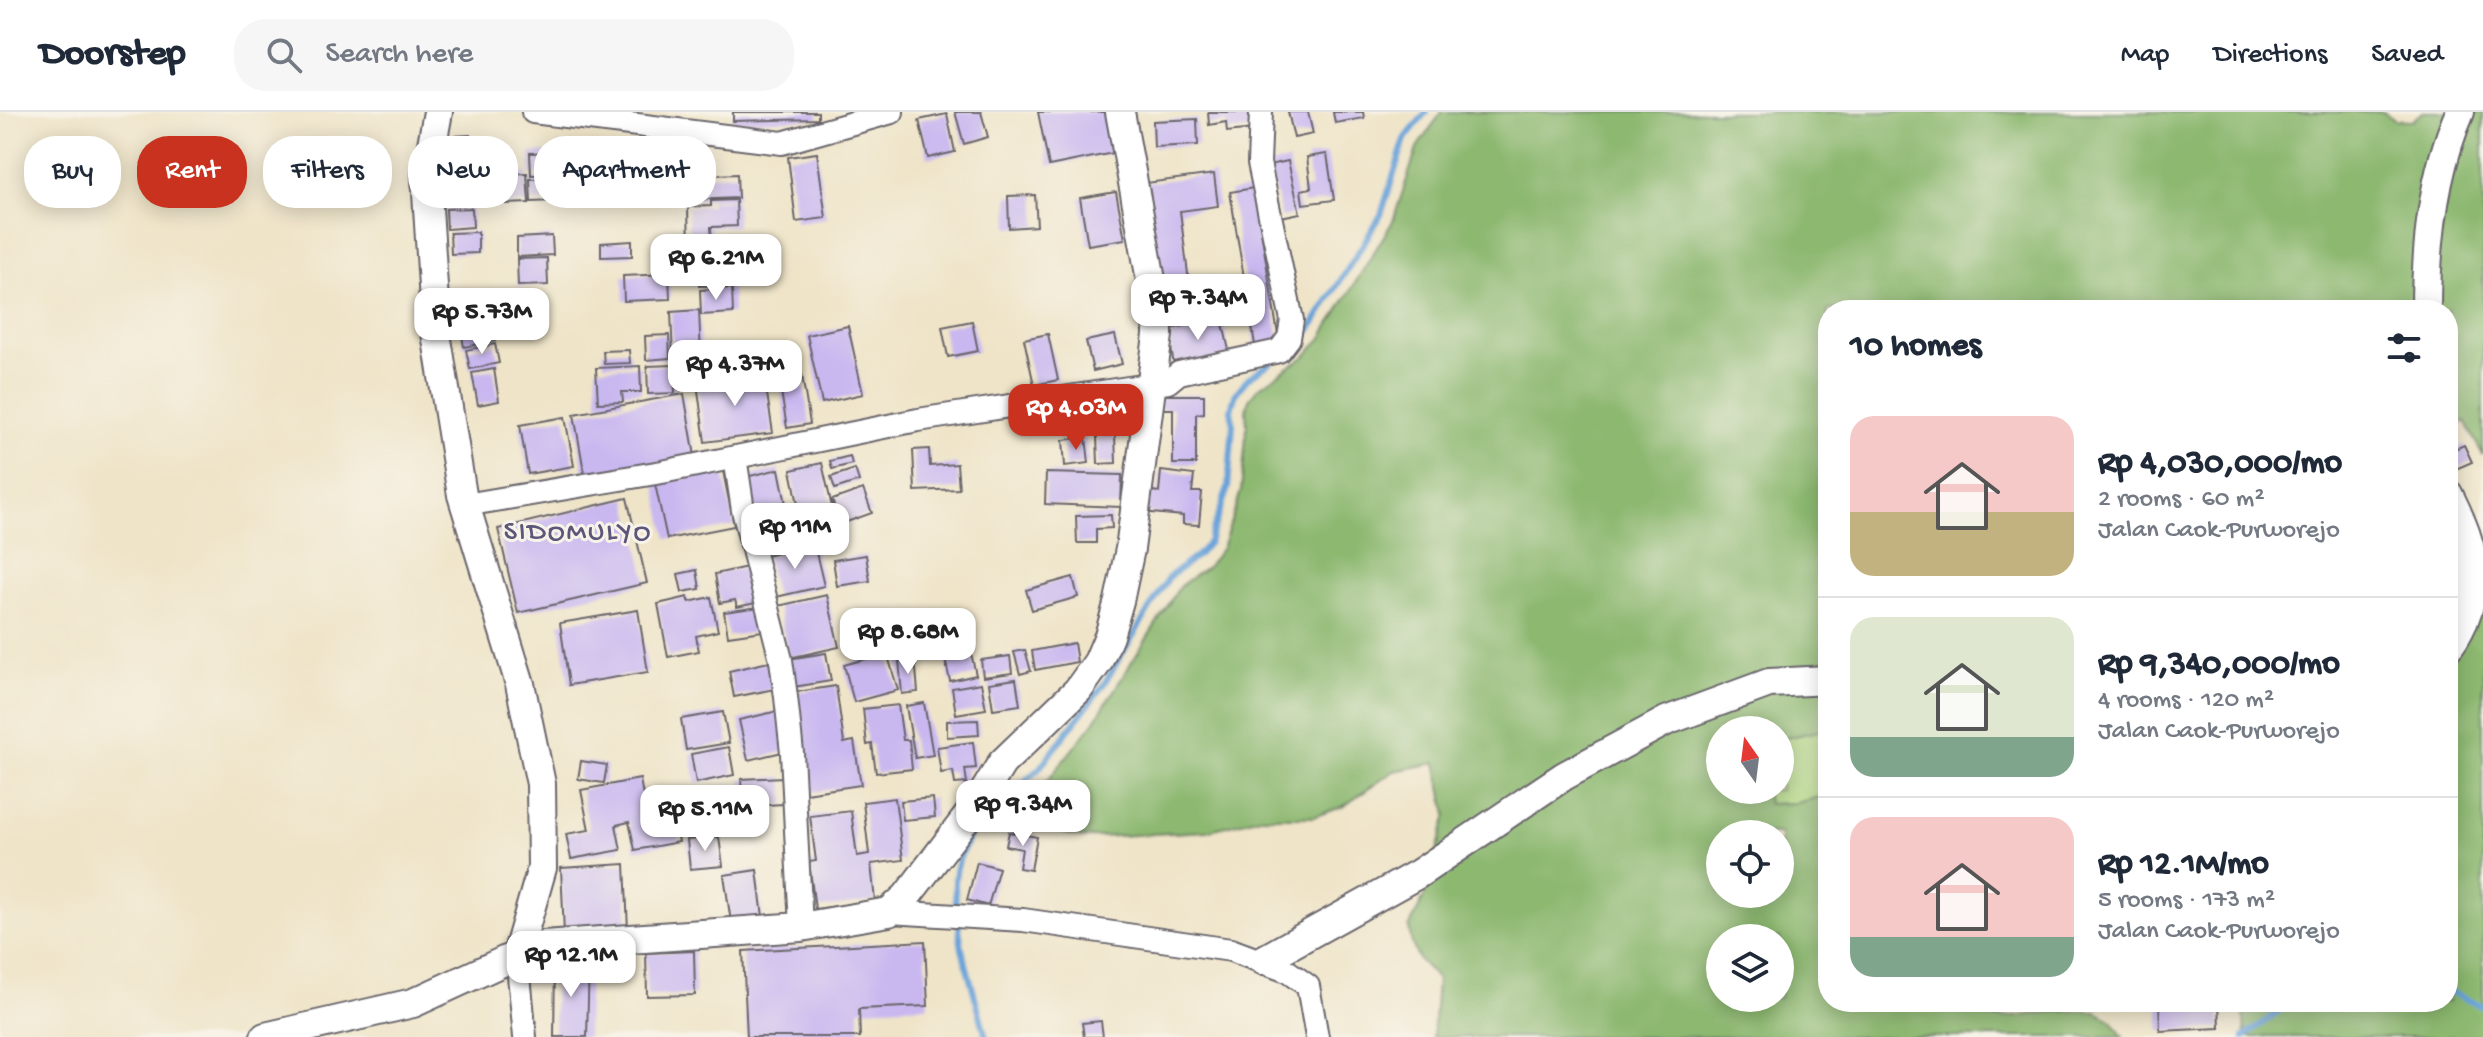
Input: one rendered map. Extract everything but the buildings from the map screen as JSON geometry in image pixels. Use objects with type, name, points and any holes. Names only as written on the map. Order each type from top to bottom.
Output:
[{"type":"street","points":[[438,112],[426,177],[436,333],[465,505],[520,684],[541,784],[542,868],[517,955],[525,1037]]},
{"type":"street","points":[[533,112],[782,143],[892,112]]},
{"type":"street","points":[[889,912],[906,897],[946,847],[1002,763],[1078,690],[1098,662],[1113,624],[1130,549],[1158,318],[1120,112]]},
{"type":"street","points":[[465,505],[735,457],[918,420],[1168,382],[1179,373],[1273,353],[1285,346],[1292,320],[1259,163],[1261,112]]},
{"type":"street","points":[[2426,300],[2426,254],[2434,208],[2448,140],[2460,112]]},
{"type":"street","points":[[735,457],[743,510],[781,660],[792,753],[801,927]]},
{"type":"street","points":[[2458,514],[2470,538],[2477,572],[2471,607],[2458,630]]},
{"type":"street","points":[[1263,960],[1418,874],[1564,776],[1666,721],[1769,683],[1818,681]]},
{"type":"street","points":[[265,1037],[413,1003],[544,945],[801,927],[889,912],[1023,920],[1231,950],[1287,971],[1308,986],[1317,1037]]},
{"type":"green space","points":[[1442,112],[2383,112],[2395,120],[2412,121],[2422,112],[2483,112],[2483,455],[2465,422],[2458,424],[2458,300],[1818,300],[1818,731],[1794,736],[1794,716],[1706,716],[1706,804],[1794,804],[1818,798],[1818,1012],[1975,1012],[1986,1017],[2004,1018],[2052,1012],[2097,1012],[2112,1021],[2123,1037],[1433,1037],[1437,979],[1419,960],[1409,928],[1425,895],[1447,814],[1436,763],[1394,771],[1344,806],[1313,817],[1260,817],[1207,831],[1081,838],[1064,833],[1026,798],[1048,780],[1094,722],[1180,586],[1208,566],[1222,548],[1241,491],[1249,399],[1258,388],[1307,355],[1321,339],[1393,221],[1418,146]]},
{"type":"green space","points":[[2483,594],[2483,1037],[2245,1037],[2244,1012],[2458,1012],[2458,605]]},
{"type":"green space","points":[[1818,731],[1818,798],[1796,803],[1794,736]]},
{"type":"waterway","points":[[1294,347],[1310,330],[1381,215],[1405,139],[1426,112]]},
{"type":"waterway","points":[[985,814],[1038,770],[1104,684],[1169,577],[1198,555],[1209,542],[1228,488],[1233,425],[1231,409],[1236,393],[1248,378],[1272,362]]},
{"type":"waterway","points":[[957,910],[956,870],[972,833]]},
{"type":"waterway","points":[[958,921],[962,949],[986,1037]]},
{"type":"waterway","points":[[2458,996],[2483,1007]]},
{"type":"waterway","points":[[2244,1037],[2278,1012]]},
{"type":"district","name":"SIDOMULYO","points":[[578,529]]}]
